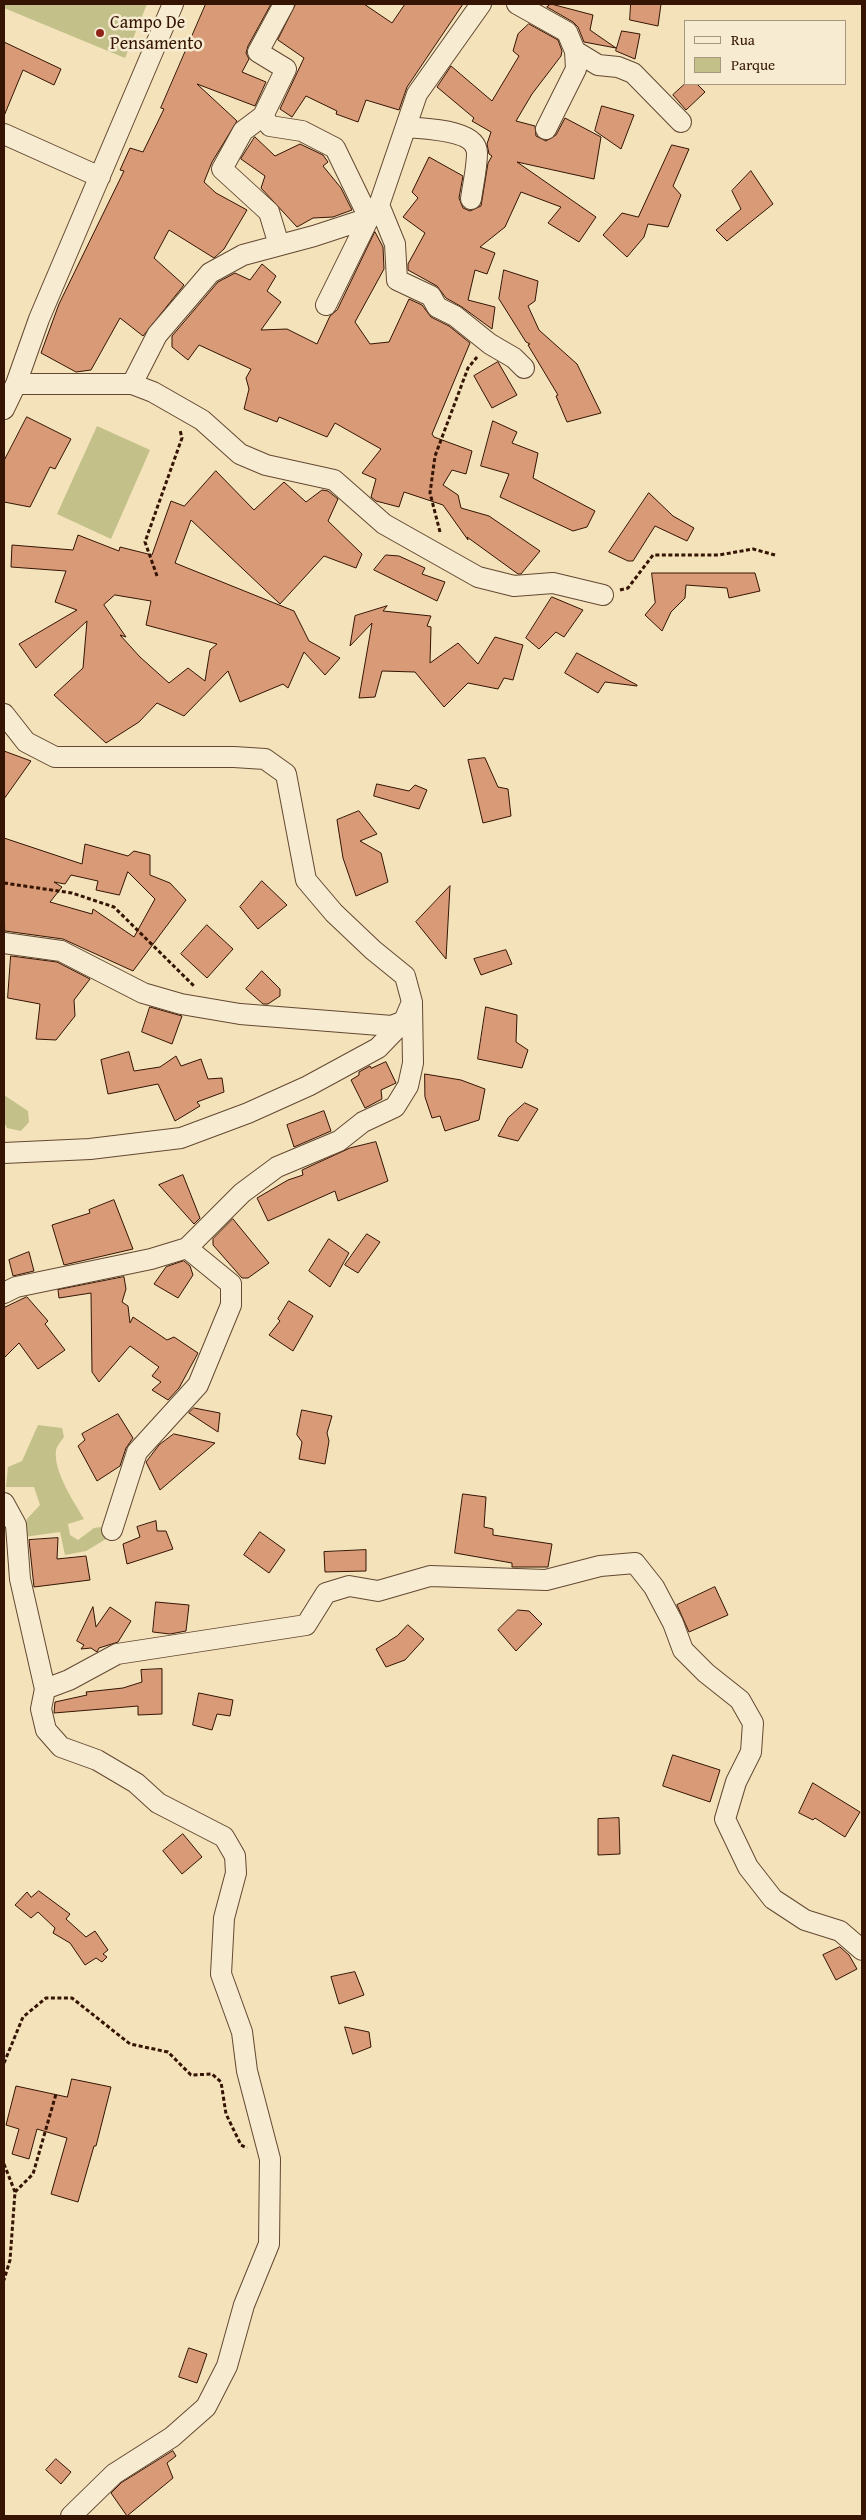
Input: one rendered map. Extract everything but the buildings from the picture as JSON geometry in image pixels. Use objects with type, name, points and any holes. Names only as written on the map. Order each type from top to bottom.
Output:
[{"type":"street","points":[[4,409],[16,384],[39,319],[173,4]]},
{"type":"street","points":[[279,245],[269,212],[222,169],[244,131],[263,116],[286,69],[258,52],[284,4]]},
{"type":"street","points":[[326,305],[374,212],[417,94],[481,4]]},
{"type":"street","points":[[517,4],[567,32],[575,51],[576,69],[546,129]]},
{"type":"street","points":[[575,51],[598,65],[618,67],[633,73],[681,122]]},
{"type":"street","points":[[263,116],[270,126],[302,131],[335,148],[395,244],[396,280],[431,296],[437,307],[455,316],[490,344],[514,358],[524,368]]},
{"type":"street","points":[[406,127],[454,133],[470,139],[477,151],[471,199]]},
{"type":"street","points":[[4,134],[100,176]]},
{"type":"street","points":[[132,384],[158,335],[210,273],[244,255],[374,212]]},
{"type":"street","points":[[16,384],[132,384],[153,392],[202,420],[240,454],[266,464],[334,480],[384,524],[478,577],[514,586],[553,583],[603,595]]},
{"type":"street","points":[[4,714],[26,742],[54,757],[134,755],[234,756],[265,759],[286,774],[306,880],[340,919],[373,950],[405,976],[412,1002],[413,1063],[408,1086],[395,1108],[364,1122],[339,1142],[277,1167],[242,1193],[187,1248],[151,1259],[16,1287],[4,1293]]},
{"type":"street","points":[[4,943],[61,951],[143,993],[182,1004],[218,1010],[392,1026],[404,1020]]},
{"type":"street","points":[[4,1153],[90,1149],[181,1138],[248,1113],[308,1086],[378,1048],[404,1020],[412,1002]]},
{"type":"street","points":[[112,1530],[136,1452],[198,1385],[231,1305],[231,1284],[187,1248]]},
{"type":"street","points":[[4,1502],[16,1525],[20,1579],[45,1689],[41,1709],[46,1730],[62,1747],[97,1760],[136,1783],[158,1803],[224,1837],[234,1856],[236,1874],[224,1918],[221,1974],[242,2032],[247,2071],[270,2158],[269,2244],[244,2305],[227,2366],[206,2407],[172,2437],[114,2474],[71,2516]]},
{"type":"street","points":[[45,1689],[69,1680],[116,1654],[306,1625],[326,1593],[349,1586],[378,1590],[430,1576],[546,1580],[600,1566],[635,1562],[654,1587],[673,1623],[683,1650],[706,1673],[740,1700],[752,1723],[751,1752],[736,1782],[725,1819],[748,1867],[773,1899],[804,1920],[840,1932],[862,1950]]},
{"type":"path","points":[[447,560],[430,493],[435,456],[468,368],[490,344]]},
{"type":"path","points":[[157,576],[145,542],[182,438],[176,405]]},
{"type":"path","points":[[603,595],[628,588],[653,555],[719,555],[754,548],[775,555]]},
{"type":"path","points":[[4,883],[72,893],[114,907],[218,1010]]},
{"type":"path","points":[[4,2063],[23,2017],[46,1998],[72,1998],[130,2044],[168,2052],[191,2075],[212,2074],[221,2082],[226,2114],[241,2145],[270,2158]]},
{"type":"path","points":[[4,2048],[6,2055]]},
{"type":"path","points":[[15,2192],[33,2174],[56,2094]]},
{"type":"path","points":[[4,2164],[15,2192],[10,2260],[4,2280]]},
{"type":"green space","name":"Campo De Pensamento","points":[[4,4],[147,4],[125,58],[4,8]]},
{"type":"green space","points":[[97,426],[150,450],[111,539],[57,514]]},
{"type":"green space","points":[[4,1095],[28,1111],[29,1122],[21,1131],[7,1128],[4,1122]]},
{"type":"green space","points":[[38,1425],[62,1428],[64,1437],[56,1450],[58,1467],[65,1486],[84,1519],[68,1524],[70,1535],[78,1540],[94,1528],[101,1527],[106,1539],[86,1551],[65,1555],[60,1532],[24,1537],[27,1519],[40,1505],[34,1487],[6,1487],[8,1467],[22,1461]]},
{"type":"place","name":"Campo De Pensamento","points":[[100,33]]}]
